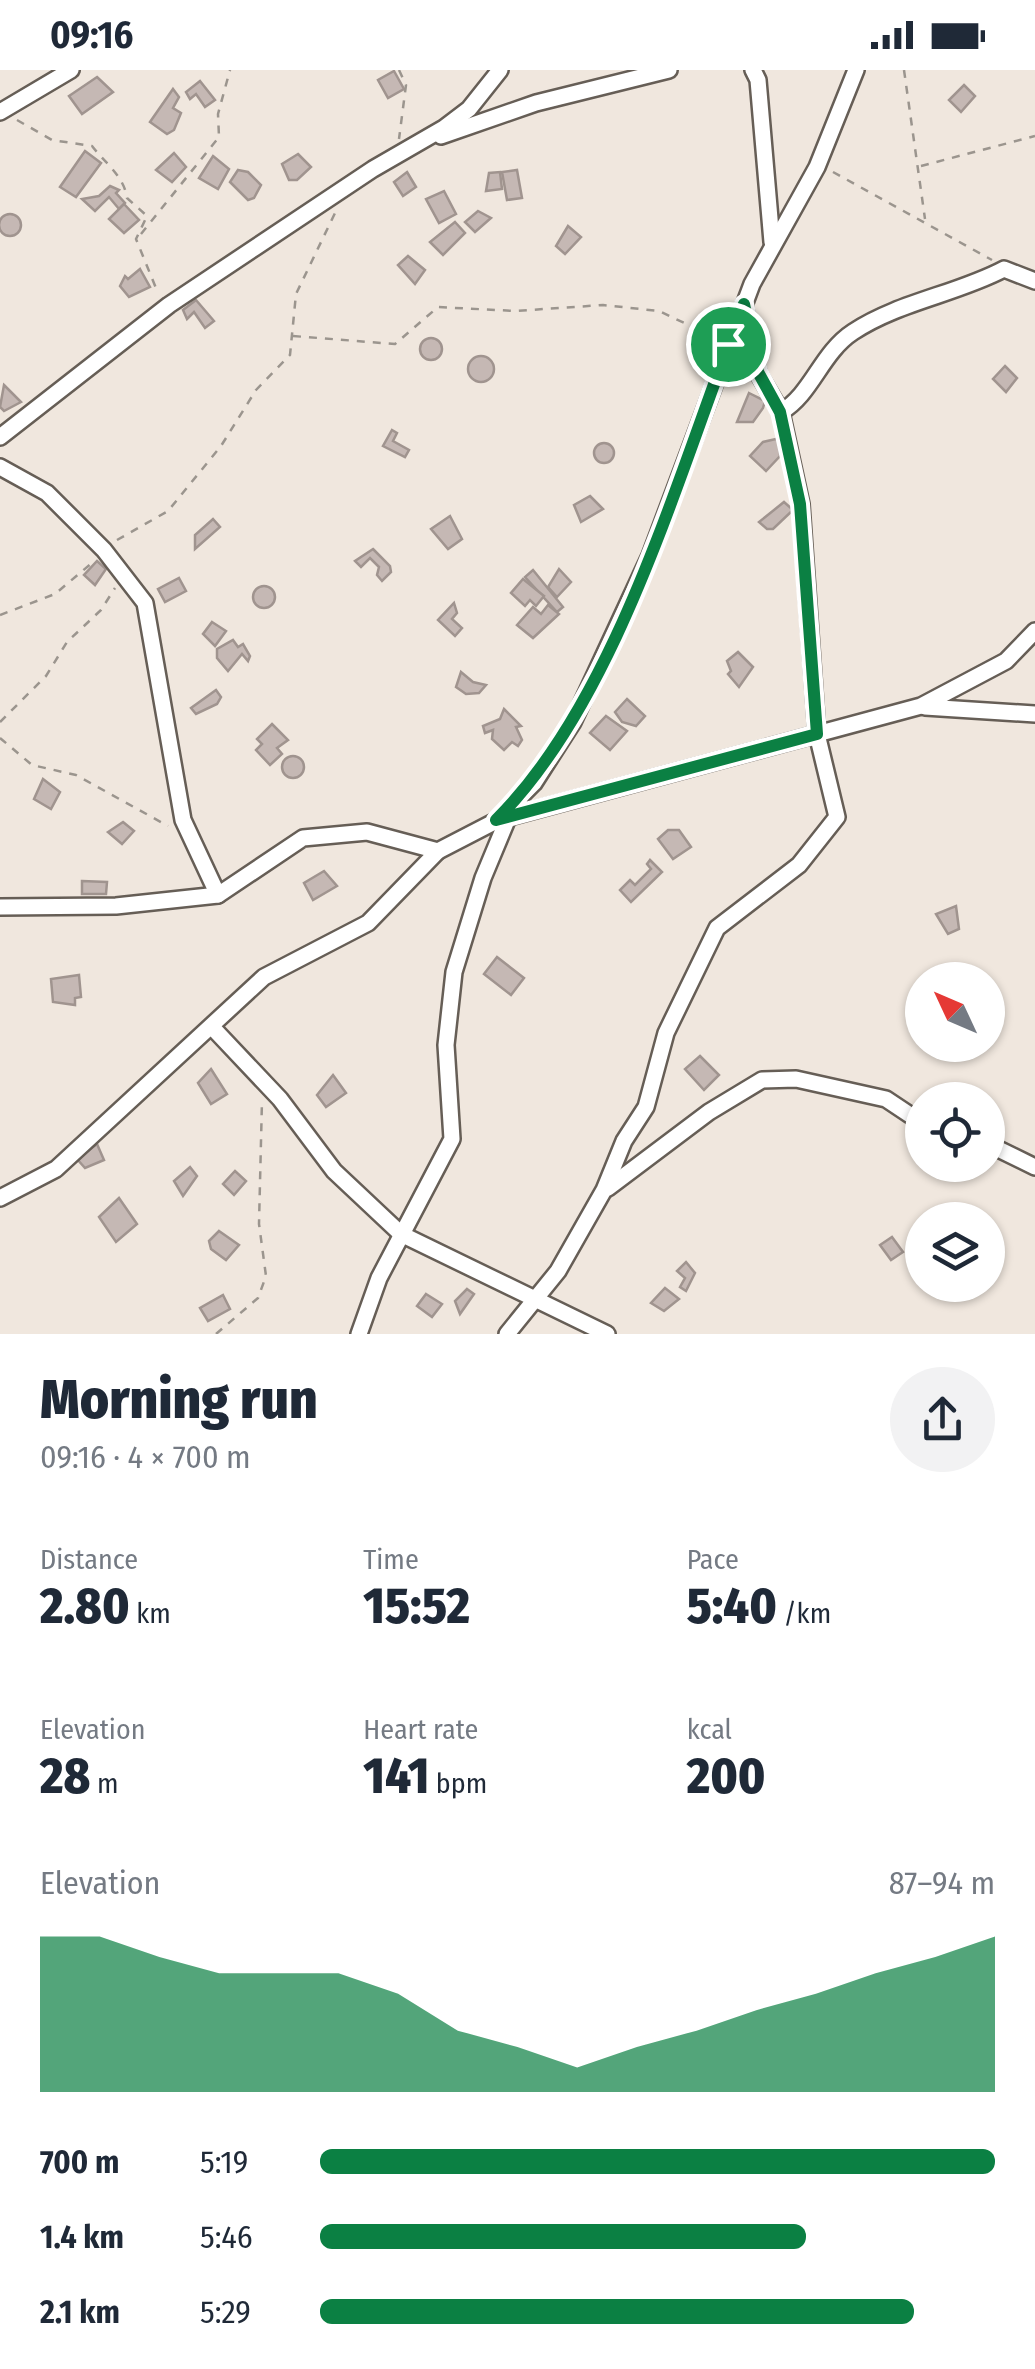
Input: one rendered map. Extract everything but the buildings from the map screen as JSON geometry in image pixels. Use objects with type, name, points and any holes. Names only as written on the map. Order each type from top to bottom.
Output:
[{"type":"street","points":[[1,111],[50,86],[70,70]]},
{"type":"street","points":[[0,437],[169,306],[469,109],[500,70]]},
{"type":"street","points":[[418,142],[536,104],[668,70]]},
{"type":"street","points":[[753,70],[772,242]]},
{"type":"street","points":[[359,1334],[401,1234],[452,1139],[446,1045],[454,972],[502,819],[534,783],[573,722],[650,556],[744,304],[772,242],[817,167],[856,70]]},
{"type":"street","points":[[780,412],[794,404],[826,355],[853,332],[1004,269],[1035,281]]},
{"type":"street","points":[[508,1334],[558,1271],[604,1190],[624,1142],[646,1106],[666,1033],[717,928],[799,865],[838,818],[817,734],[800,504],[780,412],[758,372],[744,304]]},
{"type":"street","points":[[0,467],[47,494],[104,550],[138,592],[148,613],[178,798],[189,837],[218,894]]},
{"type":"street","points":[[0,1198],[56,1168],[264,977],[368,923],[438,852],[502,819],[921,706],[1006,661],[1035,631]]},
{"type":"street","points":[[921,706],[1035,714]]},
{"type":"street","points":[[0,907],[116,906],[218,894],[303,838],[368,832],[438,852]]},
{"type":"street","points":[[212,1028],[260,1079],[334,1171],[401,1234],[607,1334]]},
{"type":"street","points":[[604,1190],[709,1112],[762,1080],[796,1079],[886,1099],[905,1112]]},
{"type":"street","points":[[1005,1152],[1035,1167]]},
{"type":"path","points":[[136,239],[219,136],[218,114],[230,70]]},
{"type":"path","points":[[397,155],[406,85],[399,70]]},
{"type":"path","points":[[904,70],[926,221]]},
{"type":"path","points":[[1,111],[52,140],[92,146],[125,185],[127,198],[147,216],[136,239],[158,293],[169,306]]},
{"type":"path","points":[[921,166],[1035,136]]},
{"type":"path","points":[[817,167],[926,221],[1004,269]]},
{"type":"path","points":[[0,616],[55,594],[104,550],[168,510],[214,456],[265,379],[290,355],[296,294],[349,188]]},
{"type":"path","points":[[293,336],[396,344],[438,307],[515,311],[603,305],[659,311],[728,344]]},
{"type":"path","points":[[0,722],[46,676],[67,642],[110,601],[121,571]]},
{"type":"path","points":[[0,738],[32,765],[76,775],[189,837]]},
{"type":"path","points":[[216,1334],[258,1298],[266,1276],[260,1224],[260,1079]]},
{"type":"route","points":[[744,304],[758,372],[780,412],[800,504],[817,734],[496,820],[534,783],[573,722],[650,556],[728,344],[744,304]]}]
